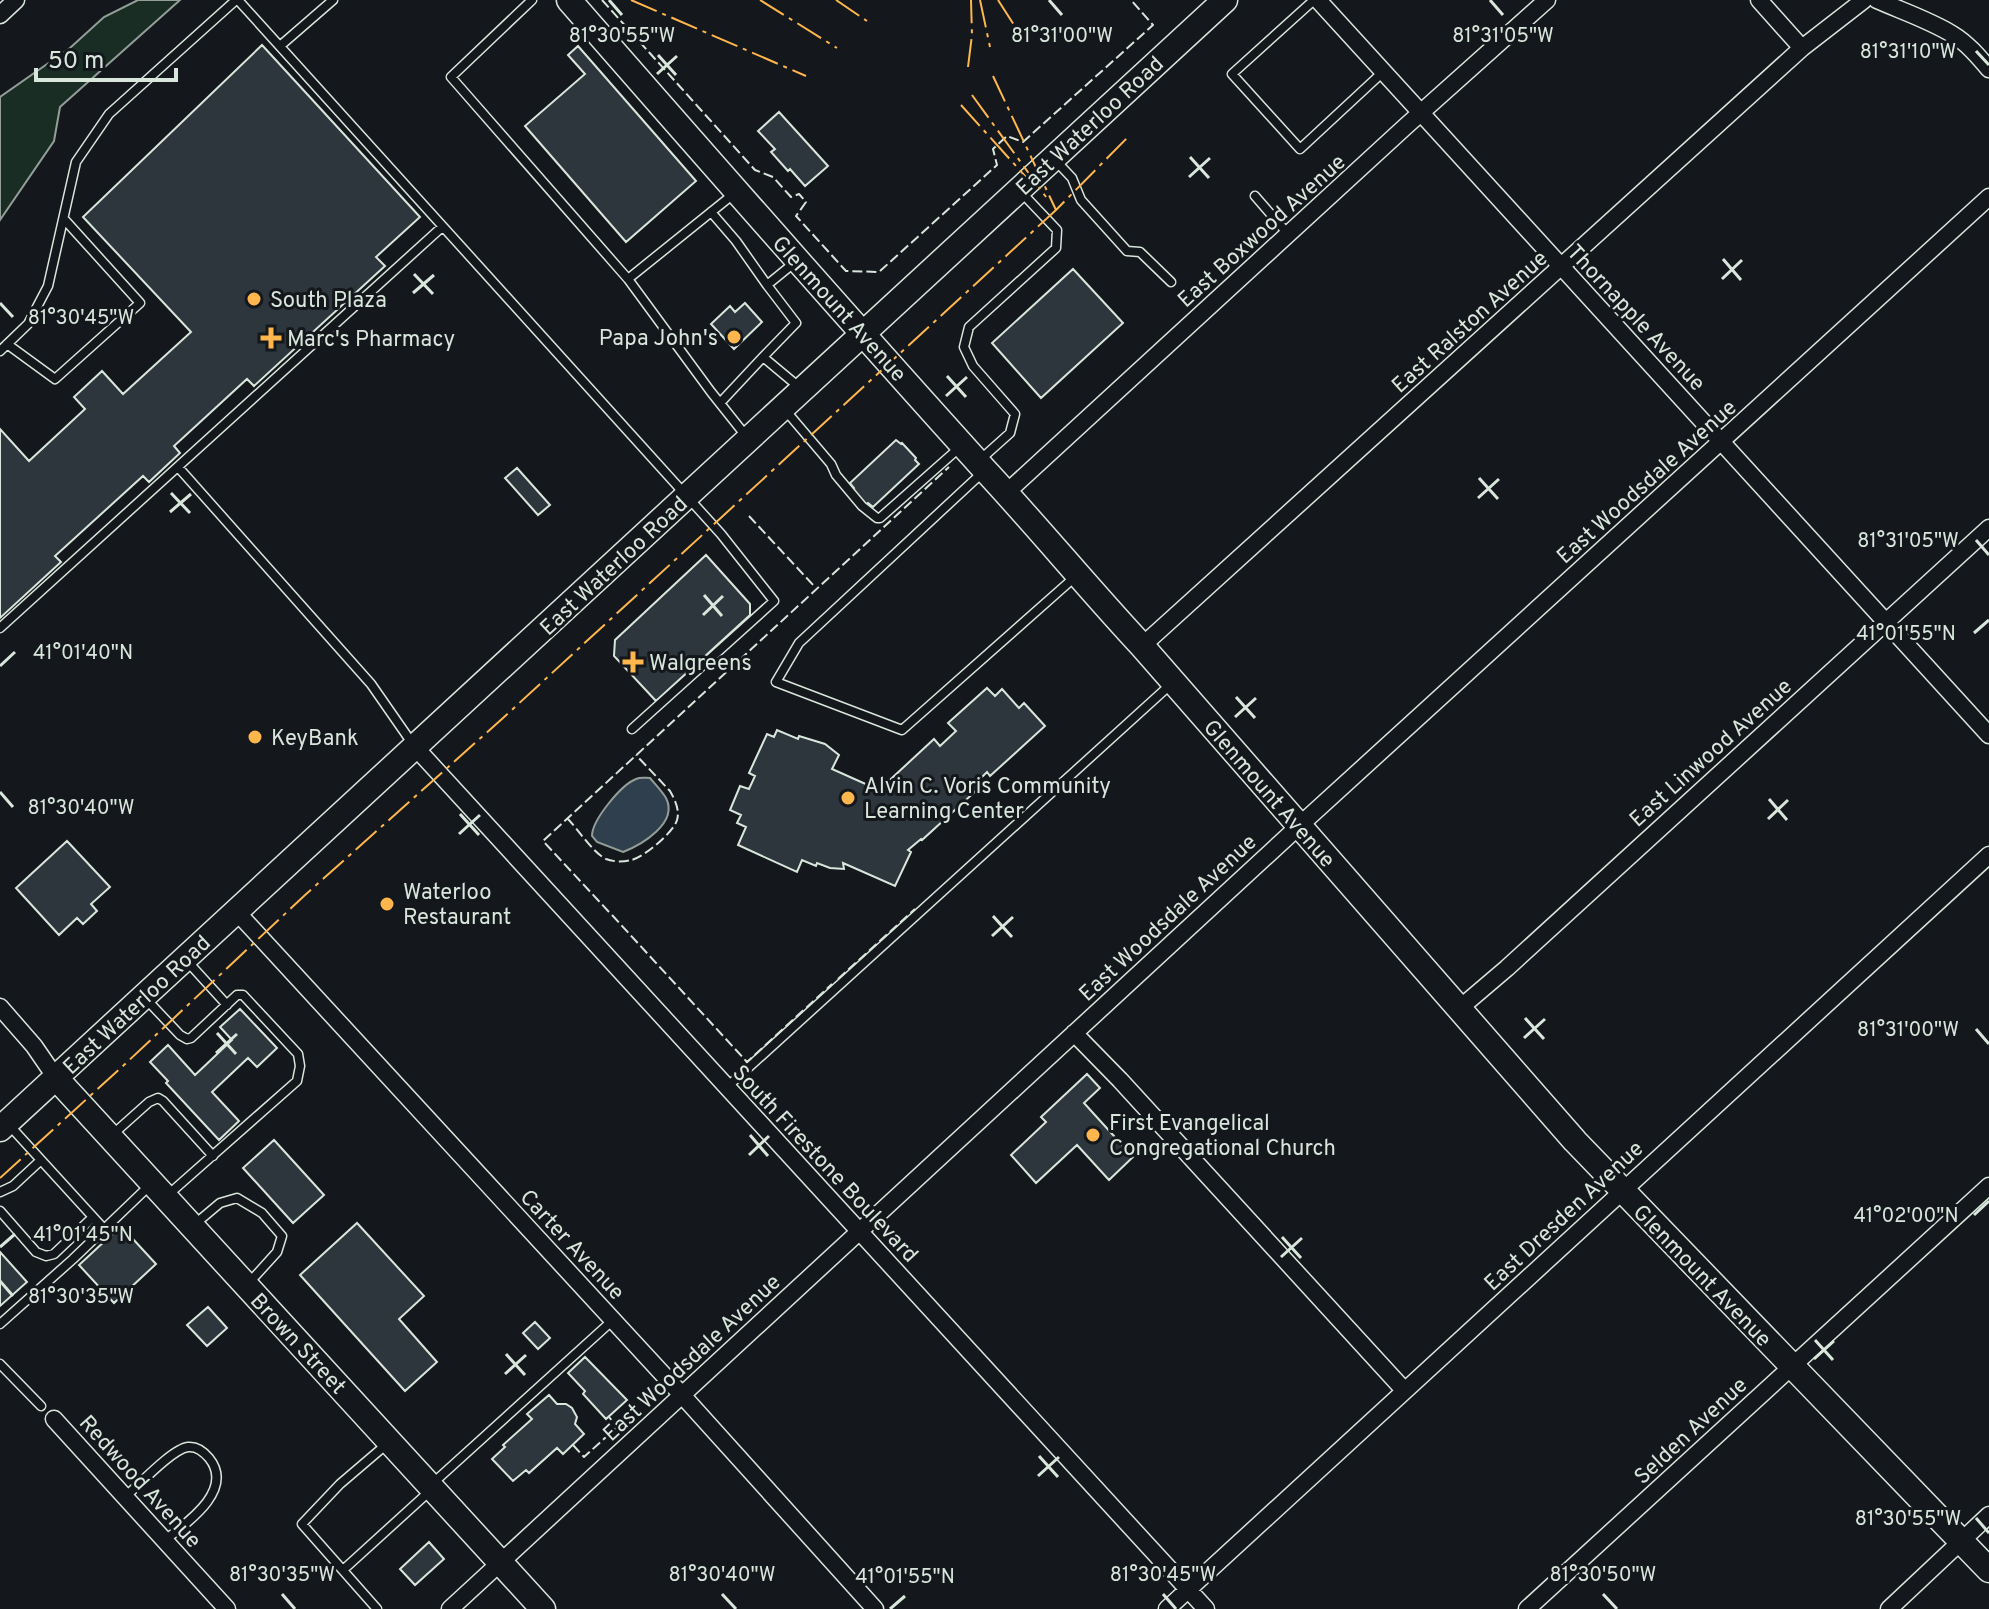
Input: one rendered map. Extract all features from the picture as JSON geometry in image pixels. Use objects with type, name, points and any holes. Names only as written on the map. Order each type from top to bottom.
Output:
[{"type":"main road","name":"Glenmount Avenue","points":[[569,0],[1142,646],[1575,1141],[1989,1570]]},
{"type":"main road","name":"East Waterloo Road","points":[[4,1126],[1219,2]]},
{"type":"main road","name":"Brown Street","points":[[56,1078],[543,1609]]},
{"type":"street","points":[[0,15],[16,0]]},
{"type":"street","name":"Thornapple Avenue","points":[[1316,0],[1989,735]]},
{"type":"street","name":"East Boxwood Avenue","points":[[1006,493],[1547,0]]},
{"type":"street","points":[[1759,0],[1802,48]]},
{"type":"street","name":"East Ralston Avenue","points":[[1142,646],[1802,48],[1864,0]]},
{"type":"street","points":[[1877,0],[1953,35],[1989,69]]},
{"type":"street","name":"East Woodsdale Avenue","points":[[450,1609],[1299,826],[1989,197]]},
{"type":"street","name":"East Linwood Avenue","points":[[1460,1008],[1989,528]]},
{"type":"street","name":"South Firestone Boulevard","points":[[415,747],[1206,1609]]},
{"type":"street","name":"East Dresden Avenue","points":[[1167,1609],[1989,855]]},
{"type":"street","name":"Carter Avenue","points":[[236,911],[875,1609]]},
{"type":"street","points":[[0,1007],[34,1046],[56,1078]]},
{"type":"street","points":[[1074,1033],[1404,1390]]},
{"type":"street","name":"Selden Avenue","points":[[1527,1609],[1989,1186]]},
{"type":"street","name":"Redwood Avenue","points":[[54,1419],[227,1609]]},
{"type":"street","points":[[1889,1609],[1989,1515]]},
{"type":"lane","points":[[64,219],[140,303],[55,379],[4,347],[28,324],[48,286],[76,162],[109,114],[237,0],[721,534],[774,601],[632,729]]},
{"type":"lane","points":[[280,46],[333,0]]},
{"type":"lane","points":[[532,0],[451,77],[628,279],[749,440]]},
{"type":"lane","points":[[1316,0],[1232,74],[1300,149],[1383,72]]},
{"type":"lane","points":[[1053,158],[1072,178],[1081,200],[1127,251],[1140,252],[1171,282]]},
{"type":"lane","points":[[783,408],[831,464],[853,496],[877,518],[975,459],[1010,433],[1015,414],[973,366],[964,347],[969,327],[1056,248],[1057,230],[1018,190]]},
{"type":"lane","points":[[628,279],[737,192]]},
{"type":"lane","points":[[1255,196],[1289,234]]},
{"type":"lane","points":[[711,212],[796,323],[720,403]]},
{"type":"lane","points":[[0,628],[442,227]]},
{"type":"lane","points":[[767,285],[798,260]]},
{"type":"lane","points":[[763,357],[802,390]]},
{"type":"lane","points":[[975,459],[799,643],[776,682],[902,730],[1077,575]]},
{"type":"lane","points":[[178,467],[371,684],[415,747]]},
{"type":"lane","points":[[727,1087],[1173,682]]},
{"type":"lane","points":[[185,958],[227,1005]]},
{"type":"lane","points":[[0,1324],[104,1229],[213,1156],[297,1081],[300,1066],[298,1054],[243,995],[237,995],[187,1039],[144,996]]},
{"type":"lane","points":[[110,1136],[149,1102],[158,1098],[213,1156]]},
{"type":"lane","points":[[4,1126],[41,1160],[104,1229]]},
{"type":"lane","points":[[0,1192],[13,1186],[41,1160]]},
{"type":"lane","points":[[191,1227],[220,1203],[237,1198],[262,1213],[282,1236],[277,1252],[246,1286]]},
{"type":"lane","points":[[0,1211],[36,1252],[46,1256],[54,1254],[93,1217]]},
{"type":"lane","points":[[343,1570],[613,1320]]},
{"type":"lane","points":[[0,1364],[41,1406]]},
{"type":"lane","points":[[377,1609],[302,1524],[340,1484],[390,1441]]},
{"type":"lane","points":[[125,1497],[175,1452],[187,1447],[197,1448],[206,1455],[218,1476],[214,1491],[193,1517],[165,1540]]},
{"type":"green space","points":[[138,0],[180,0],[60,107],[54,141],[0,220],[0,97],[70,48],[104,17]]},
{"type":"water","points":[[639,778],[650,778],[666,798],[669,807],[663,824],[648,838],[623,852],[597,842],[592,836],[593,829],[608,804],[630,783]]},
{"type":"building","name":"South Plaza","points":[[262,45],[420,217],[376,257],[385,266],[254,386],[247,379],[174,446],[180,453],[149,482],[143,476],[55,556],[61,562],[0,618],[0,429],[29,461],[85,409],[74,397],[102,371],[123,394],[191,332],[83,217]]},
{"type":"building","points":[[578,46],[696,181],[626,242],[525,126],[585,74],[568,55]]},
{"type":"building","points":[[779,112],[828,166],[805,186],[771,152],[775,149],[758,131]]},
{"type":"building","points":[[1073,269],[1123,323],[1041,398],[992,343]]},
{"type":"building","name":"Papa John's","points":[[745,303],[762,322],[734,349],[711,324],[730,306],[735,312]]},
{"type":"building","points":[[896,440],[919,464],[873,507],[868,503],[865,505],[851,490],[854,488],[850,483]]},
{"type":"building","points":[[517,468],[550,505],[538,515],[505,478]]},
{"type":"building","points":[[706,555],[750,604],[750,615],[656,701],[614,656],[615,640]]},
{"type":"building","points":[[987,688],[995,696],[1002,689],[1019,708],[1024,703],[1045,726],[990,776],[987,772],[975,784],[979,788],[908,850],[911,852],[895,886],[843,863],[844,869],[817,863],[816,866],[802,860],[797,872],[738,845],[746,827],[737,823],[741,815],[730,810],[740,786],[749,789],[755,776],[749,773],[767,734],[774,737],[777,730],[798,739],[799,736],[825,744],[839,755],[832,769],[879,790],[934,739],[940,746],[956,731],[948,723]]},
{"type":"building","points":[[67,841],[110,887],[91,904],[97,911],[83,924],[77,918],[59,935],[16,888]]},
{"type":"building","points":[[240,1009],[277,1048],[257,1067],[248,1058],[212,1092],[239,1121],[219,1140],[150,1062],[168,1045],[195,1075],[232,1040],[220,1027]]},
{"type":"building","points":[[1087,1074],[1100,1088],[1084,1103],[1133,1157],[1109,1180],[1077,1145],[1036,1183],[1011,1155],[1046,1122],[1041,1117]]},
{"type":"building","points":[[274,1140],[324,1195],[293,1223],[243,1168]]},
{"type":"building","points":[[357,1223],[424,1296],[399,1319],[437,1362],[405,1391],[300,1275]]},
{"type":"building","points":[[121,1226],[156,1264],[114,1303],[79,1265]]},
{"type":"building","points":[[0,1252],[27,1282],[0,1306]]},
{"type":"building","points":[[208,1307],[227,1328],[207,1346],[187,1325]]},
{"type":"building","points":[[535,1322],[550,1338],[538,1349],[523,1333]]},
{"type":"building","points":[[585,1357],[627,1400],[606,1419],[568,1373]]},
{"type":"building","points":[[549,1395],[557,1404],[572,1408],[577,1417],[575,1424],[584,1434],[563,1454],[557,1448],[529,1473],[526,1470],[513,1481],[492,1459],[532,1419],[527,1414]]},
{"type":"building","points":[[429,1542],[444,1559],[415,1585],[400,1569]]},
{"type":"fence","points":[[602,0],[755,170],[773,177],[791,197],[799,194],[806,202],[796,216],[846,271],[879,272],[997,165],[993,149],[1007,136],[1023,142],[1153,25],[1131,0]]},
{"type":"fence","points":[[609,912],[543,841],[949,467]]},
{"type":"fence","points":[[749,516],[815,587]]},
{"type":"fence","points":[[567,818],[596,852],[609,860],[631,860],[657,844],[675,825],[677,809],[670,791],[636,755]]},
{"type":"fence","points":[[838,979],[915,909]]},
{"type":"fence","points":[[612,915],[747,1062],[832,984]]},
{"type":"fence","points":[[573,1445],[584,1457],[617,1427],[609,1417]]},
{"type":"power","points":[[631,0],[806,76]]},
{"type":"power","points":[[760,0],[837,48]]},
{"type":"power","points":[[836,0],[867,21]]},
{"type":"power","points":[[968,67],[972,35],[971,0]]},
{"type":"power","points":[[980,0],[990,47]]},
{"type":"power","points":[[998,0],[1014,25]]},
{"type":"power","points":[[993,76],[1056,210],[1128,137]]},
{"type":"power","points":[[972,95],[1046,197]]},
{"type":"power","points":[[961,105],[1034,186]]},
{"type":"power","points":[[0,1178],[304,896],[503,718],[1056,210]]},
{"type":"place","name":"South Plaza","points":[[254,299]]},
{"type":"place","name":"Papa John's","points":[[734,337]]},
{"type":"place","name":"Marc's Pharmacy","points":[[271,338]]},
{"type":"place","name":"Walgreens","points":[[633,662]]},
{"type":"place","name":"KeyBank","points":[[255,737]]},
{"type":"place","name":"Alvin C. Voris Community Learning Center","points":[[848,798]]},
{"type":"place","name":"Waterloo Restaurant","points":[[387,904]]},
{"type":"place","name":"First Evangelical Congregational Church","points":[[1093,1135]]}]
